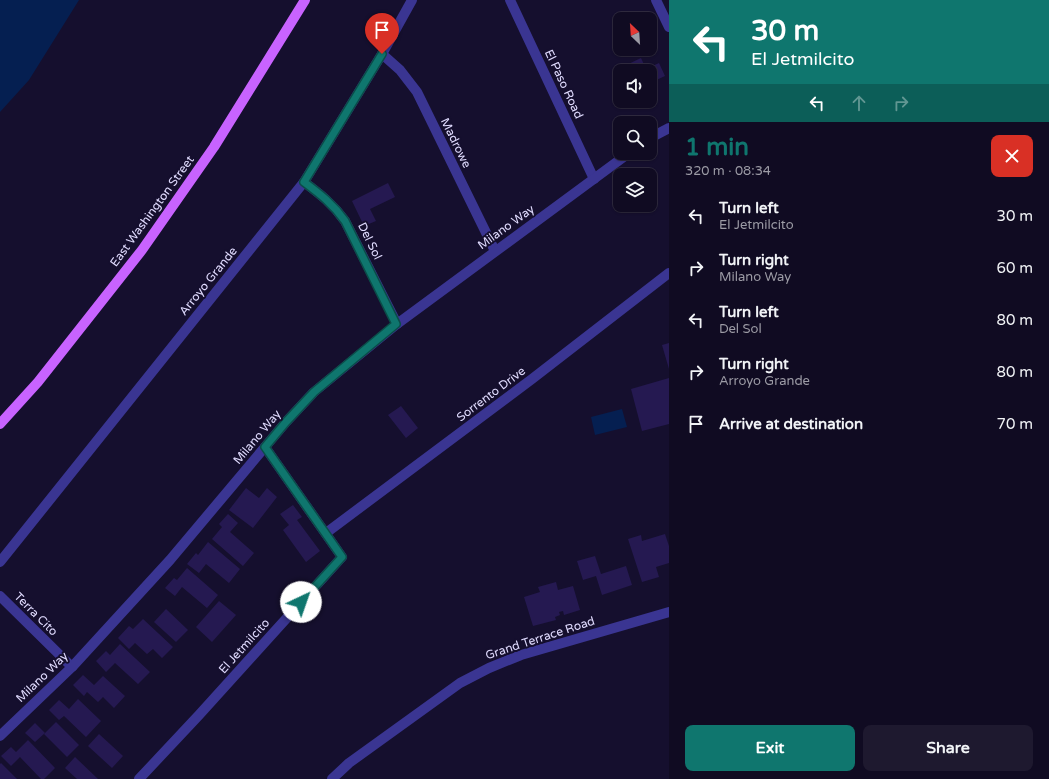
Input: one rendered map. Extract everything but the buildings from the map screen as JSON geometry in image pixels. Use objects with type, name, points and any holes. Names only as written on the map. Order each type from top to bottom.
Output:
[{"type":"main road","name":"East Washington Street","points":[[0,424],[38,382],[142,250],[214,147],[304,0]]},
{"type":"street","name":"Arroyo Grande","points":[[0,562],[304,182],[382,54],[412,0]]},
{"type":"street","name":"El Paso Road","points":[[510,0],[594,179]]},
{"type":"street","points":[[656,0],[669,27]]},
{"type":"street","name":"Madrowe","points":[[382,54],[400,70],[417,92],[495,251]]},
{"type":"street","points":[[657,134],[669,128]]},
{"type":"street","name":"Milano Way","points":[[0,736],[72,667],[170,560],[286,422],[314,392],[396,324],[620,160]]},
{"type":"street","name":"Del Sol","points":[[304,182],[325,197],[336,208],[345,221],[396,324]]},
{"type":"street","name":"Sorrento Drive","points":[[326,534],[532,379],[669,273]]},
{"type":"street","name":"El Jetmilcito","points":[[139,779],[342,557],[265,447]]},
{"type":"street","name":"Terra Cito","points":[[0,596],[72,667]]},
{"type":"street","name":"Grand Terrace Road","points":[[332,779],[349,763],[460,683],[474,675],[521,655],[669,612]]},
{"type":"water","points":[[0,0],[79,0],[29,80],[0,112]]},
{"type":"water","points":[[622,409],[627,427],[595,435],[591,417]]},
{"type":"route","points":[[301,602],[342,557],[265,447],[314,392],[396,324],[345,221],[336,208],[325,197],[304,182],[382,54]]}]
